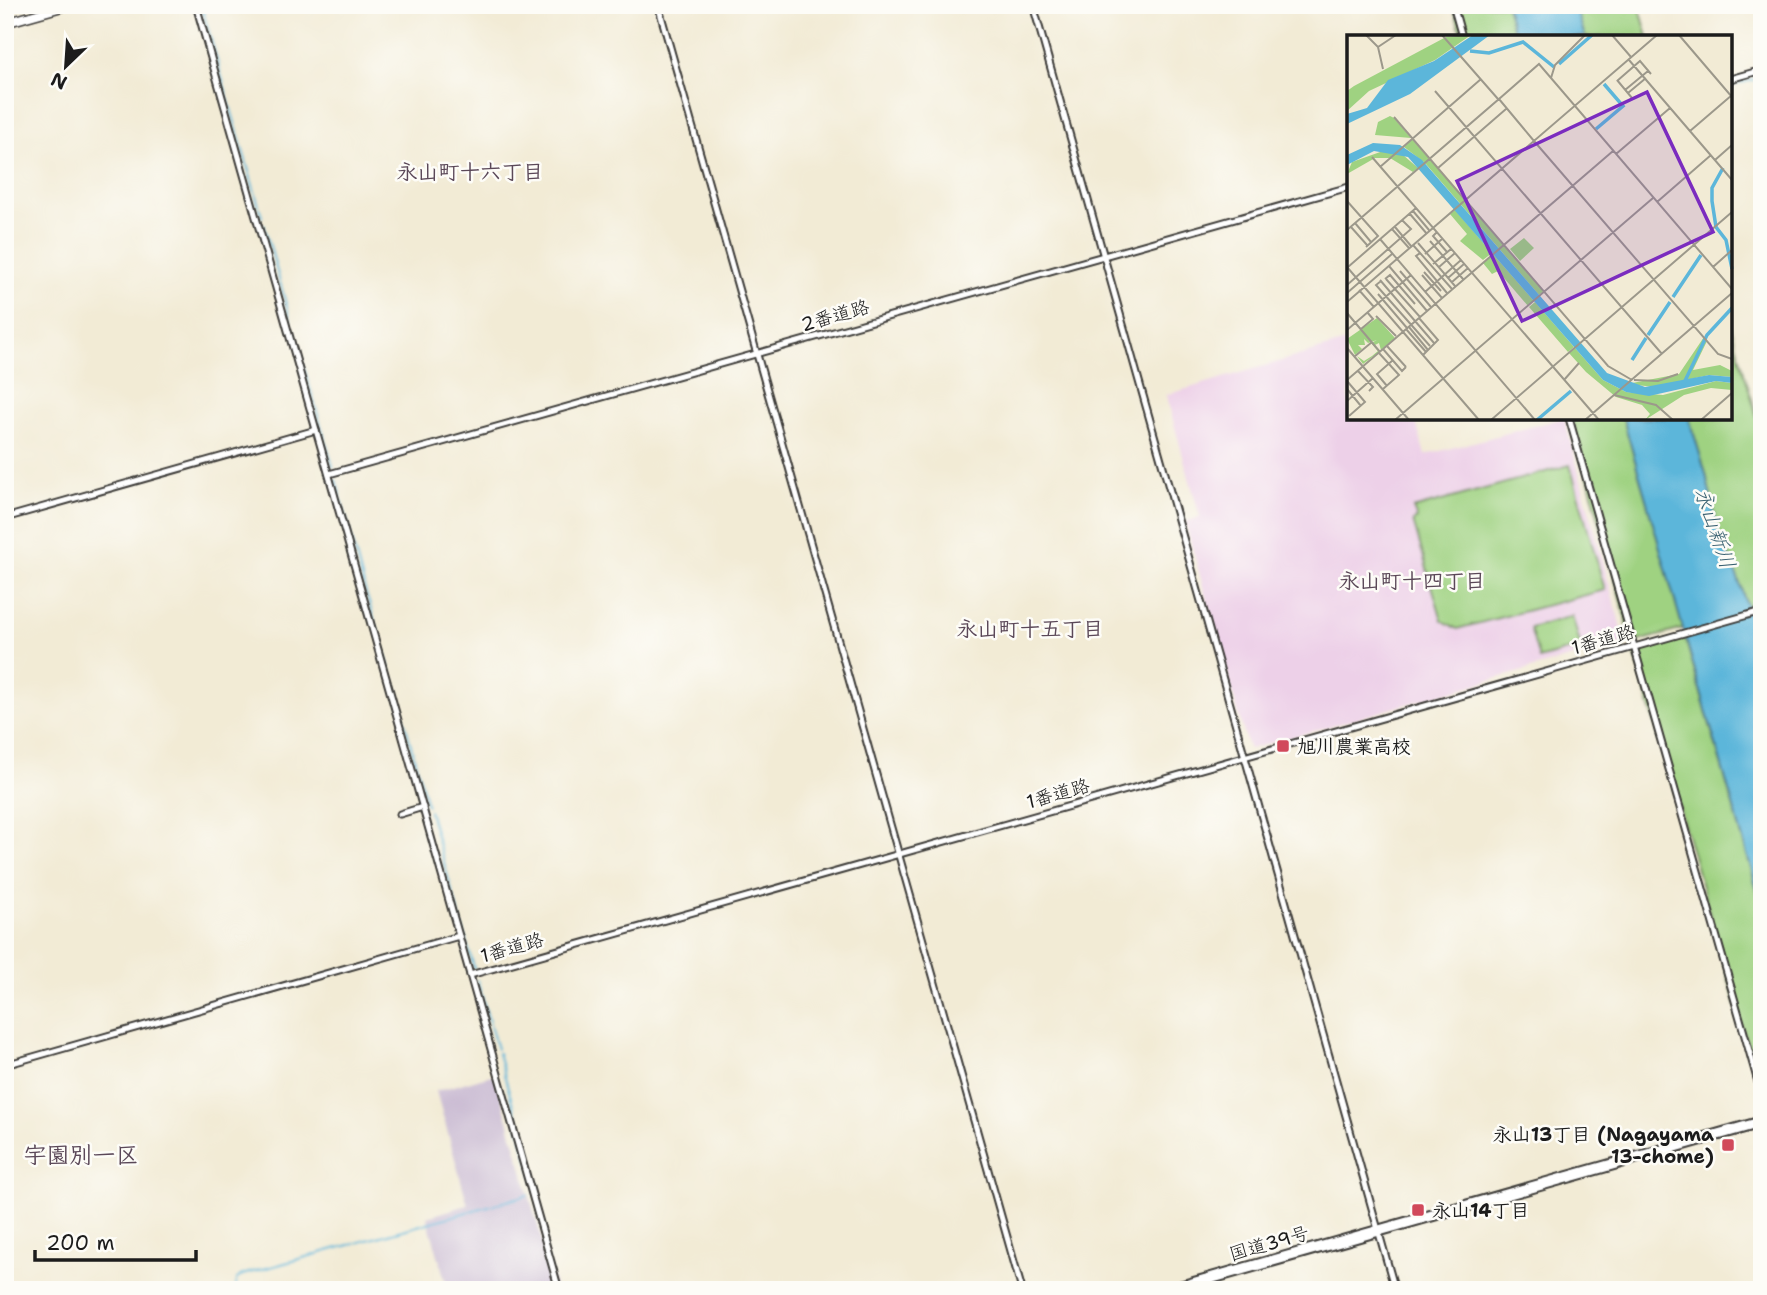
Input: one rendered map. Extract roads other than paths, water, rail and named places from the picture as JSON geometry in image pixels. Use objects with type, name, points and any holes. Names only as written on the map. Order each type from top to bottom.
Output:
[{"type":"highway","name":"国道39号","points":[[1169,1290],[1762,1122]]},
{"type":"street","points":[[5,23],[69,5]]},
{"type":"street","points":[[196,5],[559,1290]]},
{"type":"street","points":[[659,5],[1021,1290]]},
{"type":"street","points":[[1033,5],[1395,1290]]},
{"type":"street","points":[[1453,5],[1461,35]]},
{"type":"street","points":[[1732,78],[1762,70]]},
{"type":"street","name":"2番道路","points":[[329,474],[1347,188]]},
{"type":"street","points":[[1570,420],[1762,1096]]},
{"type":"street","points":[[5,518],[316,430]]},
{"type":"street","name":"1番道路","points":[[470,975],[1762,611]]},
{"type":"street","points":[[400,814],[423,807]]},
{"type":"street","points":[[5,1065],[459,936]]},
{"type":"water","points":[[1506,5],[1575,5],[1584,35],[1514,35]]},
{"type":"water","name":"永山新川","points":[[1624,420],[1690,420],[1706,474],[1718,531],[1738,578],[1762,656],[1762,907]]},
{"type":"waterway","points":[[201,5],[262,217]]},
{"type":"waterway","points":[[1732,85],[1762,77]]},
{"type":"waterway","points":[[264,225],[291,322]]},
{"type":"waterway","points":[[293,330],[333,467]]},
{"type":"waterway","points":[[336,480],[427,805]]},
{"type":"waterway","points":[[429,811],[474,968]]},
{"type":"waterway","points":[[477,980],[497,1049]]},
{"type":"waterway","points":[[498,1053],[521,1133]]},
{"type":"waterway","points":[[522,1137],[537,1190],[535,1192]]},
{"type":"waterway","points":[[235,1290],[236,1280],[242,1275],[528,1195]]},
{"type":"place","name":"旭川農業高校","points":[[1283,746]]},
{"type":"place","name":"永山13丁目 (Nagayama 13-chome)","points":[[1728,1145]]},
{"type":"place","name":"永山14丁目","points":[[1418,1210]]},
{"type":"district","name":"永山町十六丁目","points":[[470,172]]},
{"type":"district","name":"永山町十四丁目","points":[[1412,581]]},
{"type":"district","name":"永山町十五丁目","points":[[1030,629]]},
{"type":"district","name":"宇園別一区","points":[[81,1155]]}]
